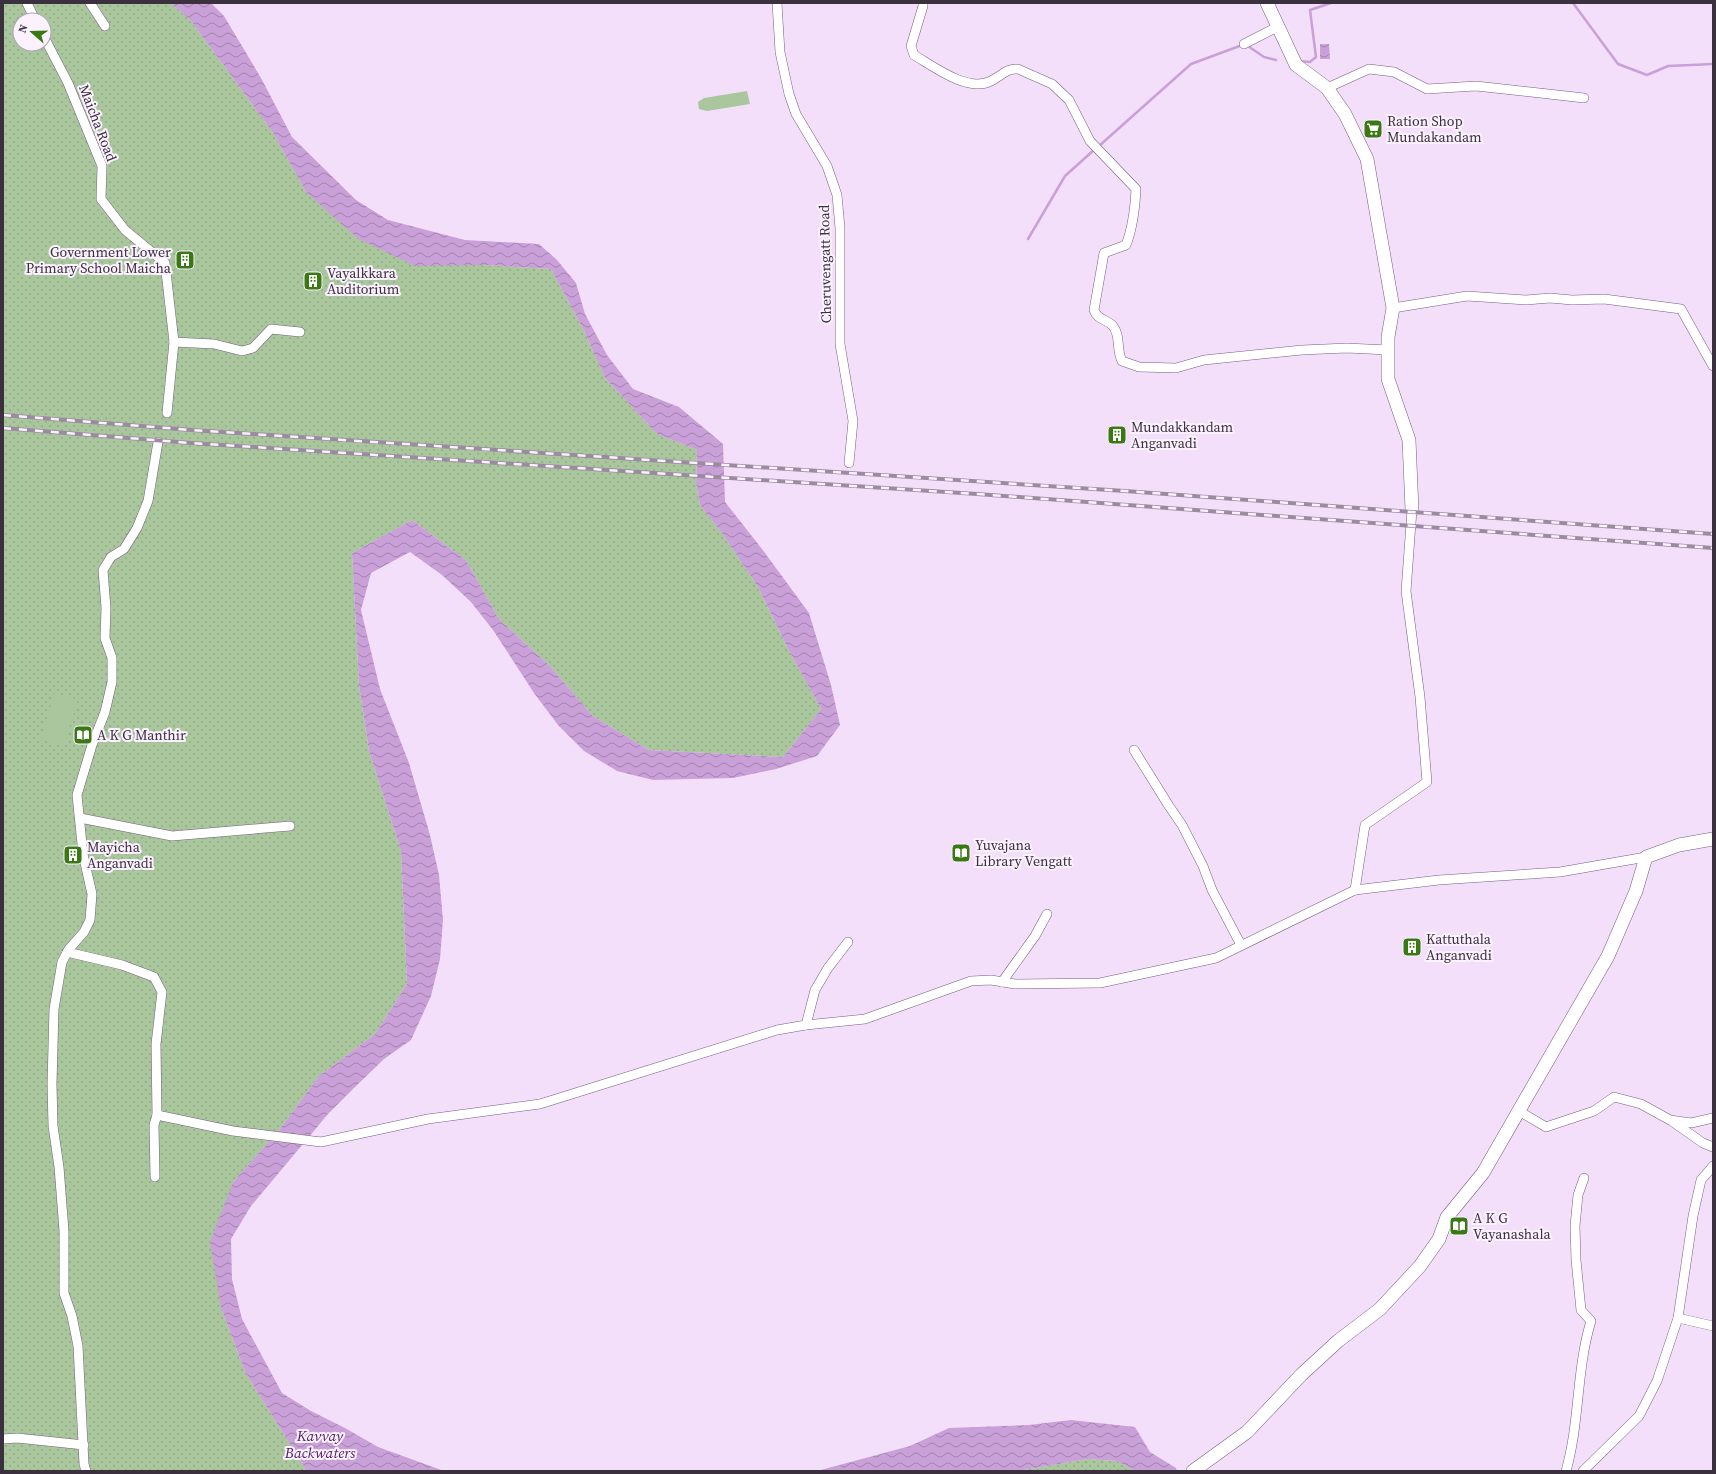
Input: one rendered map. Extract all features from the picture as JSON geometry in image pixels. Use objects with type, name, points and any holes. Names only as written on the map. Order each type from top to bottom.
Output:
[{"type":"street","points":[[90,3],[105,26]]},
{"type":"street","name":"Cheruvengatt Road","points":[[777,3],[780,52],[789,94],[796,114],[827,166],[837,195],[840,228],[840,344],[853,420],[849,463]]},
{"type":"street","points":[[923,3],[924,6],[911,46],[914,55],[964,83],[984,84],[1012,68],[1018,69],[1052,84],[1069,100],[1093,145],[1104,154],[1136,189],[1131,233],[1126,245],[1104,253],[1094,310],[1096,316],[1113,326],[1115,329],[1122,361],[1140,367],[1176,368],[1204,360],[1302,350],[1347,348],[1388,350]]},
{"type":"street","points":[[1267,3],[1296,65],[1327,88],[1345,114],[1367,159],[1393,308],[1388,337],[1388,379],[1409,440],[1412,510],[1406,591],[1420,697],[1427,782],[1365,825],[1355,890]]},
{"type":"street","points":[[1244,44],[1277,27]]},
{"type":"street","name":"Maicha Road","points":[[52,52],[68,83],[102,166],[101,199],[125,230],[165,263],[174,342],[167,413]]},
{"type":"street","points":[[1327,88],[1369,69],[1394,72],[1427,89],[1476,86],[1584,98]]},
{"type":"street","points":[[1393,308],[1467,296],[1526,300],[1550,298],[1572,300],[1604,299],[1668,306],[1681,309],[1713,366]]},
{"type":"street","points":[[174,342],[214,344],[242,351],[253,348],[271,329],[300,332]]},
{"type":"street","points":[[86,1471],[78,1346],[72,1316],[64,1293],[64,1231],[54,1126],[52,1084],[54,1009],[62,962],[67,952],[84,932],[90,920],[92,894],[83,854],[77,795],[92,745],[105,712],[112,682],[112,658],[105,638],[106,608],[103,570],[111,557],[124,549],[137,528],[148,501],[158,442]]},
{"type":"street","points":[[1134,750],[1182,825],[1204,866],[1212,890],[1242,945]]},
{"type":"street","points":[[80,818],[172,836],[290,826]]},
{"type":"street","points":[[156,1115],[233,1131],[322,1142],[428,1118],[540,1104],[777,1030],[865,1018],[971,981],[992,980],[1015,984],[1100,983],[1216,958],[1355,890],[1439,880],[1560,872],[1646,857],[1679,845],[1713,840]]},
{"type":"street","points":[[1193,1471],[1247,1432],[1301,1375],[1338,1341],[1380,1309],[1420,1266],[1438,1239],[1447,1217],[1483,1173],[1608,956],[1636,891],[1646,857]]},
{"type":"street","points":[[1002,982],[1035,936],[1047,914]]},
{"type":"street","points":[[806,1025],[815,990],[828,968],[848,942]]},
{"type":"street","points":[[67,952],[122,965],[154,977],[162,992],[156,1044],[156,1115],[154,1125],[155,1177]]},
{"type":"street","points":[[1519,1111],[1546,1127],[1594,1112],[1614,1097],[1641,1104],[1670,1120],[1703,1143],[1713,1147]]},
{"type":"street","points":[[1670,1120],[1691,1123],[1713,1118]]},
{"type":"street","points":[[1583,1471],[1639,1416],[1657,1381],[1678,1318],[1693,1216],[1701,1180],[1713,1166]]},
{"type":"street","points":[[1566,1471],[1571,1452],[1581,1376],[1591,1321],[1581,1310],[1576,1260],[1575,1226],[1578,1195],[1584,1178]]},
{"type":"street","points":[[1678,1318],[1713,1326]]},
{"type":"street","points":[[3,1439],[17,1438],[84,1445]]},
{"type":"green space","points":[[3,3],[171,3],[191,21],[273,133],[306,192],[484,265],[551,269],[584,331],[605,378],[657,434],[697,450],[696,484],[700,505],[721,532],[758,587],[788,649],[821,709],[783,757],[649,750],[593,716],[550,666],[499,619],[466,560],[412,520],[352,553],[359,685],[369,751],[401,851],[407,984],[375,1034],[319,1076],[279,1130],[233,1182],[221,1308],[245,1372],[308,1471],[3,1471]]},
{"type":"green space","points":[[747,91],[750,104],[707,111],[699,109],[698,102],[704,98]]},
{"type":"green space","points":[[54,693],[78,700],[64,746],[41,740]]},
{"type":"green space","points":[[1088,1459],[1117,1461],[1135,1471],[1018,1471]]},
{"type":"water","name":"Kavvay Backwaters","points":[[171,3],[211,3],[224,16],[261,78],[292,137],[356,200],[388,220],[465,240],[539,244],[557,260],[576,283],[585,314],[607,355],[633,389],[679,407],[723,444],[725,502],[809,613],[831,685],[840,725],[817,756],[776,769],[733,778],[653,780],[617,771],[584,751],[558,725],[534,693],[493,630],[471,602],[442,575],[410,552],[371,573],[361,610],[380,689],[409,763],[430,835],[439,875],[443,920],[440,959],[431,996],[411,1040],[384,1059],[328,1114],[251,1206],[231,1239],[232,1279],[242,1319],[282,1393],[311,1411],[378,1447],[444,1471],[306,1470],[245,1372],[221,1308],[210,1242],[233,1182],[279,1130],[319,1076],[375,1034],[407,984],[401,851],[369,751],[359,685],[352,553],[412,520],[466,560],[499,619],[550,666],[593,716],[649,750],[783,757],[821,709],[788,649],[758,587],[721,532],[700,505],[696,484],[697,450],[657,434],[605,378],[584,331],[551,269],[484,265],[415,266],[357,238],[306,192],[273,133],[191,21]]},
{"type":"water","points":[[1320,44],[1329,44],[1330,59],[1320,59]]},
{"type":"water","points":[[1071,1420],[1135,1427],[1150,1452],[1176,1468],[1177,1471],[1135,1471],[1117,1461],[1088,1459],[1018,1471],[817,1471],[910,1446],[949,1428],[1029,1425]]},
{"type":"waterway","points":[[1299,61],[1310,62],[1316,57],[1310,10],[1331,3]]},
{"type":"waterway","points":[[1573,3],[1618,64],[1647,75],[1668,66],[1713,64]]},
{"type":"waterway","points":[[1099,146],[1191,64],[1245,44],[1264,57],[1276,60]]},
{"type":"waterway","points":[[1028,239],[1065,176],[1095,149]]},
{"type":"railway","points":[[3,415],[191,430],[1125,491],[1713,534]]},
{"type":"railway","points":[[3,428],[191,443],[977,494],[1713,548]]},
{"type":"place","name":"Ration Shop Mundakandam","points":[[1373,129]]},
{"type":"place","name":"Government Lower Primary School Maicha","points":[[185,260]]},
{"type":"place","name":"Vayalkkara Auditorium","points":[[313,281]]},
{"type":"place","name":"Mundakkandam Anganvadi","points":[[1117,435]]},
{"type":"place","name":"A K G Manthir","points":[[83,735]]},
{"type":"place","name":"Yuvajana Library Vengatt","points":[[961,853]]},
{"type":"place","name":"Mayicha Anganvadi","points":[[73,855]]},
{"type":"place","name":"Kattuthala Anganvadi","points":[[1412,947]]},
{"type":"place","name":"A K G Vayanashala","points":[[1459,1226]]}]
